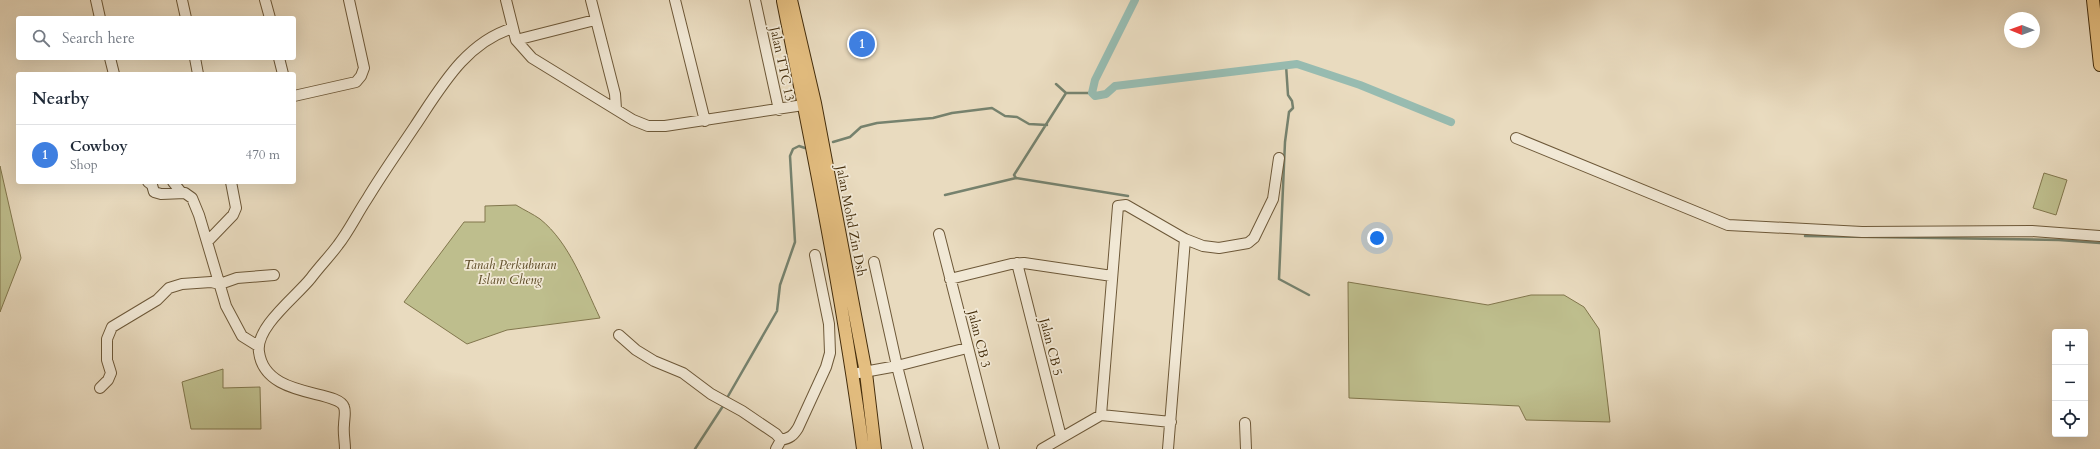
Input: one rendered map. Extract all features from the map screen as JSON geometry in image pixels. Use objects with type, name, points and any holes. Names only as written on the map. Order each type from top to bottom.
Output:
[{"type":"main road","name":"Jalan Mohd Zin Dsh","points":[[783,0],[809,104],[866,373],[875,449]]},
{"type":"main road","name":"Jalan Mohd Zin Dsh","points":[[791,0],[809,104],[818,175],[853,374],[863,449]]},
{"type":"main road","points":[[2093,0],[2100,64]]},
{"type":"street","points":[[96,0],[100,16]]},
{"type":"street","points":[[182,0],[186,16]]},
{"type":"street","points":[[265,0],[269,16]]},
{"type":"street","points":[[296,96],[356,82],[361,76],[364,68],[351,0]]},
{"type":"street","points":[[506,0],[516,40],[532,58],[633,120],[648,126],[665,126],[705,121],[809,104]]},
{"type":"street","points":[[591,0],[615,94],[616,109]]},
{"type":"street","points":[[675,0],[705,121]]},
{"type":"street","name":"Jalan TTC 13","points":[[755,0],[779,110]]},
{"type":"street","points":[[516,40],[596,20]]},
{"type":"street","points":[[345,449],[345,408],[342,403],[334,398],[293,389],[280,381],[269,373],[261,362],[258,346],[278,312],[304,286],[338,245],[367,198],[450,74],[483,42],[497,33],[513,28]]},
{"type":"street","points":[[110,60],[114,72]]},
{"type":"street","points":[[195,60],[198,72]]},
{"type":"street","points":[[280,60],[282,72]]},
{"type":"street","points":[[1516,138],[1728,225],[1862,232],[2032,231],[2100,236]]},
{"type":"street","points":[[1101,415],[1118,206],[1126,204],[1185,239],[1203,246],[1219,248],[1240,245],[1252,241],[1273,198],[1279,158]]},
{"type":"street","points":[[151,184],[154,192],[161,194],[182,192]]},
{"type":"street","points":[[175,184],[182,192],[192,198],[226,306],[242,336],[258,346]]},
{"type":"street","points":[[207,242],[233,215],[236,208],[231,184]]},
{"type":"street","name":"Jalan CB 3","points":[[939,234],[994,449]]},
{"type":"street","points":[[1168,449],[1185,239]]},
{"type":"street","points":[[619,335],[636,350],[683,373],[711,394],[742,411],[776,434],[778,445],[792,436],[798,428],[826,368],[830,353],[829,324],[815,255]]},
{"type":"street","points":[[874,262],[897,366],[918,449]]},
{"type":"street","points":[[950,279],[1017,263],[1112,276]]},
{"type":"street","name":"Jalan CB 5","points":[[1017,263],[1060,437]]},
{"type":"street","points":[[100,388],[108,380],[111,373],[107,360],[107,339],[112,327],[157,300],[169,288],[182,284],[211,282],[220,284],[237,278],[274,276]]},
{"type":"street","points":[[853,374],[866,373],[897,366],[967,348]]},
{"type":"street","points":[[1042,449],[1060,437],[1101,415],[1171,422]]},
{"type":"street","points":[[1245,423],[1246,449]]},
{"type":"green space","points":[[0,166],[21,258],[0,312]]},
{"type":"green space","points":[[2044,173],[2067,180],[2056,215],[2033,208]]},
{"type":"green space","name":"Tanah Perkuburan Islam Cheng","points":[[516,205],[540,219],[560,240],[575,265],[600,318],[507,330],[467,344],[404,302],[464,222],[485,222],[485,206]]},
{"type":"green space","points":[[1348,282],[1488,305],[1531,295],[1564,295],[1584,307],[1599,329],[1610,422],[1526,420],[1519,406],[1349,398]]},
{"type":"green space","points":[[223,369],[223,388],[260,387],[261,429],[191,429],[182,382]]},
{"type":"waterway","points":[[1135,0],[1095,80],[1092,93],[1095,96],[1106,94],[1115,86],[1297,64],[1360,85],[1451,122]]},
{"type":"waterway","points":[[1286,65],[1288,95],[1292,101],[1293,108],[1289,112],[1285,142],[1279,279],[1309,295]]},
{"type":"waterway","points":[[1056,84],[1066,93]]},
{"type":"waterway","points":[[1092,93],[1066,93],[1014,175],[1016,178],[1128,196]]},
{"type":"waterway","points":[[833,142],[850,137],[861,127],[877,123],[933,118],[952,113],[992,108],[1005,116],[1017,117],[1029,124],[1047,125]]},
{"type":"waterway","points":[[727,398],[777,311],[780,285],[795,242],[790,156],[793,149],[799,146],[805,148]]},
{"type":"waterway","points":[[945,195],[1016,178]]},
{"type":"waterway","points":[[1805,236],[2059,240],[2100,243]]},
{"type":"waterway","points":[[695,449],[723,406]]},
{"type":"place","name":"Cowboy","points":[[862,44]]}]
